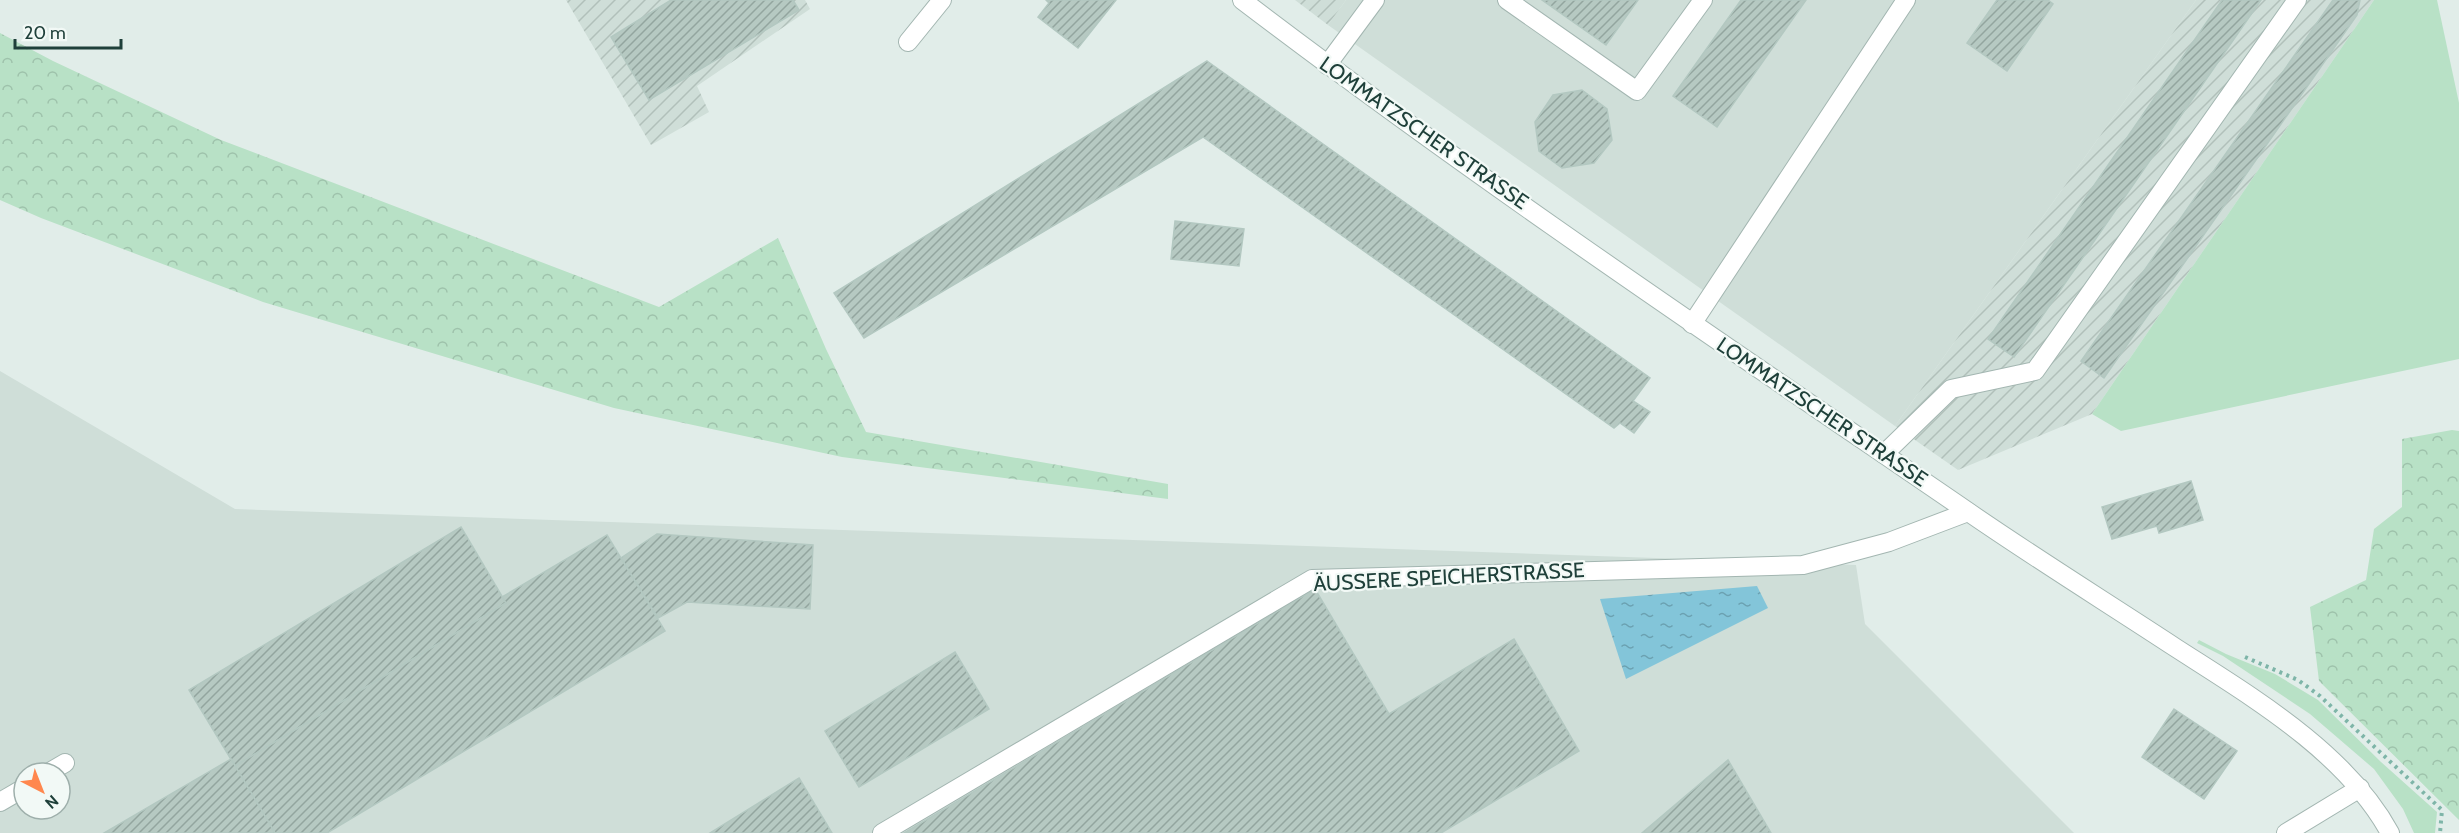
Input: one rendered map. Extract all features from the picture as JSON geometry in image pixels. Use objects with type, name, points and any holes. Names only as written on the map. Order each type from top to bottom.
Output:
[{"type":"street","points":[[908,42],[942,0]]},
{"type":"street","name":"LOMMATZSCHER STRASSE","points":[[1242,0],[1328,65],[1692,324],[1968,512],[2248,695],[2335,762],[2360,788],[2390,833]]},
{"type":"street","points":[[1328,65],[1375,0]]},
{"type":"street","points":[[1507,0],[1637,91],[1703,0]]},
{"type":"street","points":[[1692,324],[1906,0]]},
{"type":"street","points":[[1884,454],[1951,389],[2035,371],[2296,0]]},
{"type":"street","name":"ÄUSSERE SPEICHERSTRASSE","points":[[882,833],[1312,579],[1803,565],[1889,542],[1968,512]]},
{"type":"street","points":[[2286,833],[2360,788]]},
{"type":"shaded area","points":[[566,0],[805,0],[810,9],[697,86],[709,112],[651,145]]},
{"type":"shaded area","points":[[1295,0],[1346,0],[1328,25]]},
{"type":"shaded area","points":[[1346,0],[2196,0],[1895,426],[1328,25]]},
{"type":"shaded area","points":[[2196,0],[2374,0],[2092,414],[1958,470],[1895,426]]},
{"type":"shaded area","points":[[0,371],[235,509],[1856,565],[1865,624],[2074,833],[0,833]]},
{"type":"green space","points":[[2374,0],[2437,0],[2459,103],[2459,359],[2121,431],[2092,414]]},
{"type":"green space","points":[[0,33],[53,61],[221,140],[659,307],[778,238],[826,349],[866,432],[1168,484],[1168,499],[842,457],[614,408],[263,302],[41,218],[0,200]]},
{"type":"green space","points":[[2452,430],[2459,431],[2459,820],[2319,681],[2310,607],[2366,580],[2374,529],[2402,507],[2402,439]]},
{"type":"green space","points":[[2199,640],[2275,674],[2318,700],[2381,762],[2437,812],[2435,833],[2414,833],[2403,809],[2374,769],[2310,714],[2223,656],[2197,643]]},
{"type":"water","points":[[1757,586],[1768,608],[1626,679],[1600,599]]},
{"type":"building","points":[[671,0],[793,0],[799,10],[649,100],[611,37]]},
{"type":"building","points":[[1046,0],[1116,0],[1078,48],[1038,17],[1049,3]]},
{"type":"building","points":[[1542,0],[1638,0],[1606,45]]},
{"type":"building","points":[[1741,0],[1806,0],[1717,127],[1673,96]]},
{"type":"building","points":[[1997,0],[2048,0],[2053,4],[2007,71],[1967,43]]},
{"type":"building","points":[[2222,0],[2261,0],[2014,357],[1988,339]]},
{"type":"building","points":[[2333,0],[2360,0],[2357,15],[2104,378],[2081,361]]},
{"type":"building","points":[[1207,61],[1650,378],[1633,401],[1650,412],[1634,433],[1620,423],[1614,428],[1203,137],[864,338],[834,293]]},
{"type":"building","points":[[1582,90],[1607,109],[1612,140],[1594,163],[1562,168],[1539,151],[1535,122],[1553,95]]},
{"type":"building","points":[[1175,221],[1244,229],[1239,266],[1171,259]]},
{"type":"building","points":[[2191,481],[2203,520],[2159,533],[2157,526],[2112,539],[2102,507]]},
{"type":"building","points":[[461,527],[506,603],[235,766],[189,690]]},
{"type":"building","points":[[657,534],[813,545],[810,609],[687,602],[658,618],[621,558]]},
{"type":"building","points":[[607,535],[665,631],[327,833],[275,833],[235,766],[506,603],[502,597]]},
{"type":"building","points":[[1315,589],[1389,714],[1514,639],[1579,751],[1441,833],[904,833]]},
{"type":"building","points":[[955,652],[989,709],[859,787],[825,731]]},
{"type":"building","points":[[2174,709],[2237,751],[2204,799],[2142,757]]},
{"type":"building","points":[[231,759],[275,833],[104,833]]},
{"type":"building","points":[[1728,760],[1771,833],[1642,833]]},
{"type":"building","points":[[799,778],[832,833],[710,833]]}]
